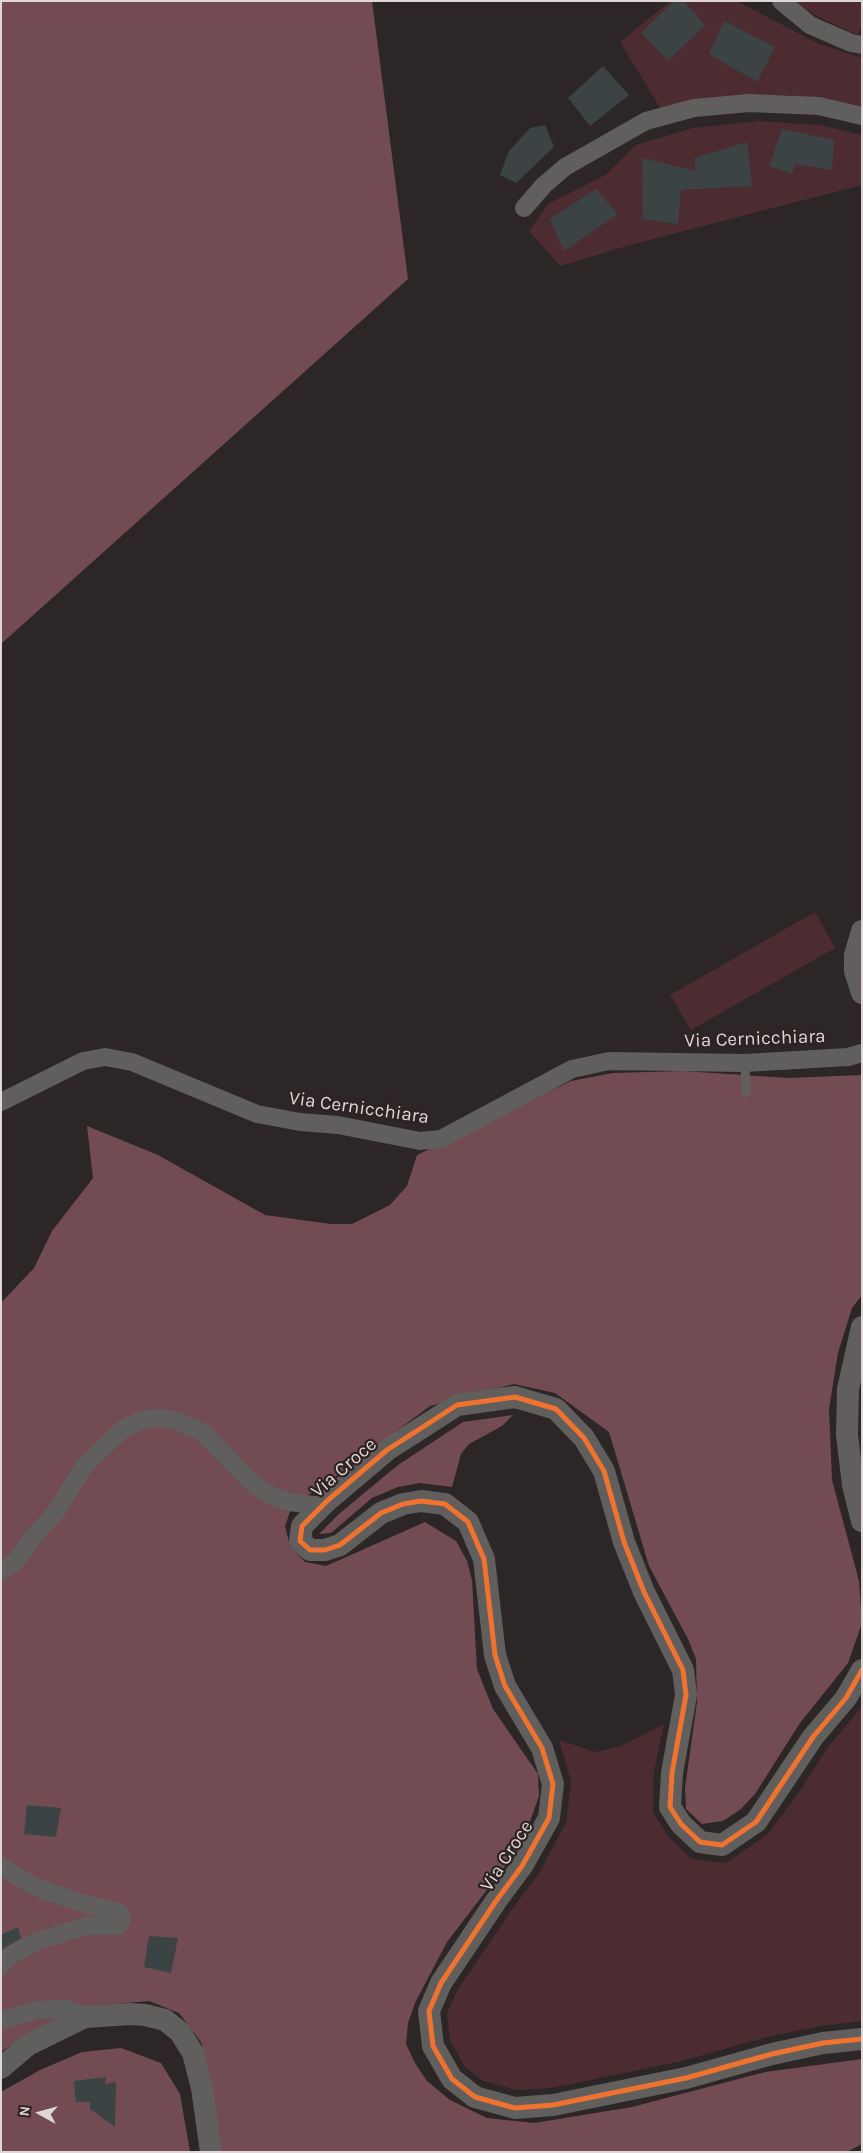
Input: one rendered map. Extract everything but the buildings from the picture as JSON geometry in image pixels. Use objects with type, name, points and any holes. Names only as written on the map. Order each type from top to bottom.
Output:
[{"type":"street","points":[[781,1],[810,25],[851,43],[862,45]]},
{"type":"street","points":[[524,208],[544,185],[565,167],[646,121],[694,108],[749,103],[819,106],[862,116]]},
{"type":"street","points":[[862,931],[855,955],[855,971],[862,993]]},
{"type":"street","name":"Via Cernicchiara","points":[[1,1102],[83,1061],[105,1057],[132,1062],[257,1114],[300,1122],[338,1125],[420,1141],[441,1139],[572,1069],[609,1060],[745,1062],[848,1057],[862,1053]]},
{"type":"street","points":[[862,1327],[848,1389],[846,1435],[853,1484],[862,1521]]},
{"type":"street","name":"Via Croce","points":[[862,1670],[846,1698],[813,1737],[756,1822],[722,1845],[700,1842],[682,1824],[670,1807],[672,1773],[686,1696],[683,1670],[644,1592],[624,1542],[604,1472],[584,1438],[556,1409],[515,1397],[457,1405],[387,1450],[322,1506],[302,1526],[300,1542],[310,1550],[325,1550],[340,1545],[382,1513],[403,1504],[421,1501],[445,1504],[468,1522],[484,1559],[495,1656],[502,1678],[542,1748],[553,1784],[549,1818],[522,1866],[441,1983],[429,2011],[433,2046],[452,2079],[475,2098],[515,2108],[554,2106],[686,2078],[789,2051],[862,2039]]},
{"type":"street","points":[[1,1571],[16,1561],[34,1536],[56,1512],[85,1465],[123,1429],[142,1420],[156,1418],[174,1420],[203,1432],[250,1481],[268,1494],[289,1502],[322,1506]]},
{"type":"street","points":[[1,1866],[35,1887],[85,1904],[118,1912],[121,1914],[122,1919],[118,1926],[86,1926],[38,1941],[11,1955],[1,1966]]},
{"type":"street","points":[[1,2021],[34,2010],[67,2009],[85,2017]]},
{"type":"street","points":[[1,2068],[28,2045],[85,2017],[110,2014],[145,2015],[165,2020],[180,2032],[193,2053],[202,2088],[211,2152]]},
{"type":"lane","points":[[745,1062],[746,1093]]},
{"type":"shaded area","points":[[1,1],[372,1],[408,279],[1,644]]},
{"type":"shaded area","points":[[670,1],[737,1],[817,43],[862,58],[862,110],[788,95],[738,95],[662,111],[620,42]]},
{"type":"shaded area","points":[[795,1],[862,1],[862,27],[857,35],[802,8]]},
{"type":"shaded area","points":[[758,121],[820,125],[862,135],[862,185],[630,245],[560,266],[529,231],[548,204],[605,175],[636,145],[693,128]]},
{"type":"shaded area","points":[[815,912],[835,948],[691,1030],[670,995]]},
{"type":"shaded area","points":[[683,1071],[788,1078],[862,1075],[862,1295],[852,1308],[838,1353],[829,1409],[832,1480],[859,1581],[862,1623],[848,1663],[800,1723],[755,1794],[741,1809],[723,1821],[702,1824],[686,1809],[685,1788],[697,1702],[696,1659],[688,1639],[649,1566],[609,1432],[555,1393],[514,1384],[430,1406],[331,1480],[292,1506],[285,1526],[290,1546],[305,1562],[326,1566],[425,1522],[456,1541],[467,1561],[472,1580],[477,1669],[493,1709],[538,1774],[539,1796],[522,1844],[447,1942],[415,2003],[408,2023],[406,2044],[415,2063],[427,2081],[450,2100],[487,2118],[534,2123],[632,2107],[765,2072],[862,2059],[862,2144],[847,2152],[220,2152],[211,2080],[201,2042],[179,2013],[149,2001],[92,2006],[32,2031],[1,2052],[1,1303],[34,1268],[52,1231],[93,1178],[87,1126],[158,1155],[265,1215],[331,1224],[352,1224],[390,1205],[407,1186],[417,1155],[571,1081],[613,1073]]},
{"type":"shaded area","points":[[513,1415],[502,1426],[469,1444],[461,1454],[452,1487],[420,1483],[398,1487],[372,1498],[331,1533],[319,1534],[340,1513],[398,1465],[463,1422]]},
{"type":"shaded area","points":[[862,1706],[862,2021],[820,2026],[767,2037],[682,2061],[551,2088],[517,2090],[483,2081],[465,2067],[450,2040],[447,2013],[457,1991],[510,1912],[537,1876],[566,1823],[571,1782],[559,1740],[596,1752],[621,1746],[664,1724],[654,1771],[653,1812],[668,1836],[692,1859],[726,1863],[768,1834],[800,1791],[827,1748]]},
{"type":"shaded area","points":[[121,2048],[161,2063],[180,2094],[190,2152],[1,2152],[1,2092],[40,2070],[82,2052]]},
{"type":"cycle path","points":[[862,1670],[846,1698],[813,1737],[756,1822],[722,1845],[700,1842],[681,1824],[670,1807],[672,1773],[686,1695],[683,1670],[644,1592],[624,1542],[604,1471],[584,1438],[556,1409],[515,1397],[457,1405],[387,1450],[328,1500],[302,1526],[300,1541],[310,1550],[325,1550],[340,1545],[381,1513],[403,1504],[421,1501],[445,1504],[468,1522],[484,1559],[495,1655],[505,1686],[542,1748],[553,1784],[549,1818],[522,1866],[441,1983],[429,2011],[433,2046],[452,2079],[475,2097],[515,2108],[553,2105],[686,2078],[772,2054],[823,2043],[862,2039]]}]
